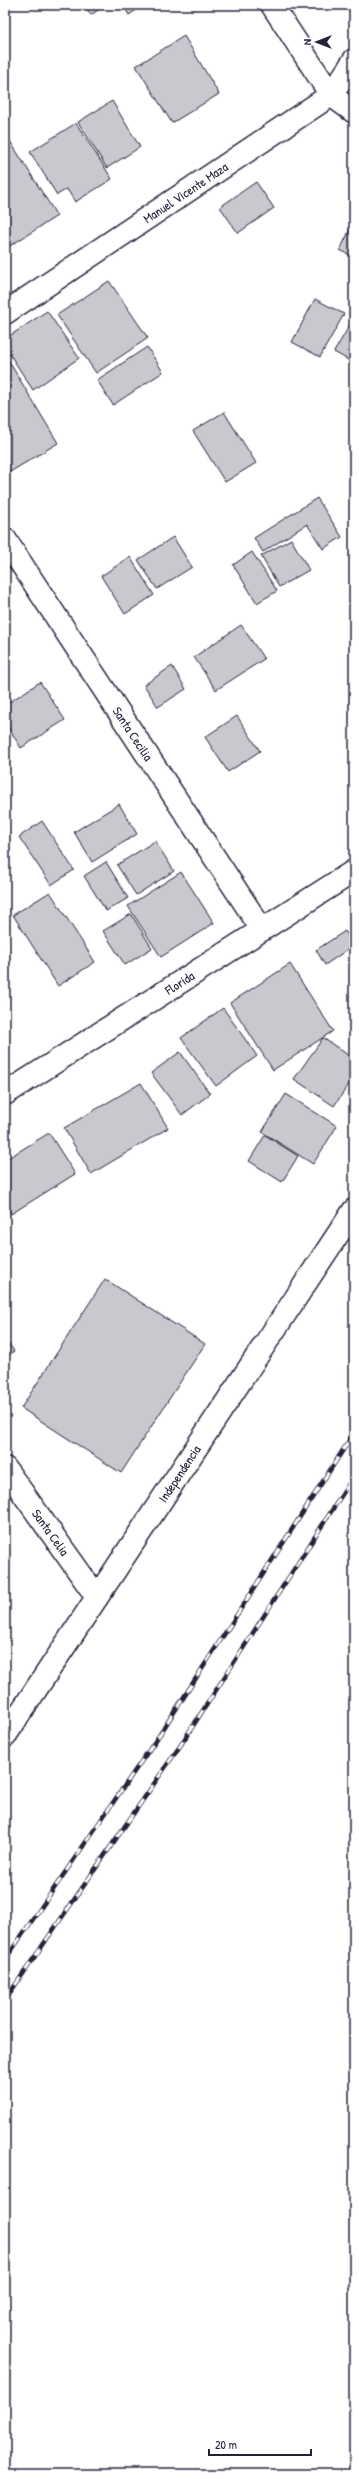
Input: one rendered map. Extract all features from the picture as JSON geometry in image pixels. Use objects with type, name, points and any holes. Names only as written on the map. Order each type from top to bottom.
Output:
[{"type":"street","points":[[272,5],[331,95],[354,112]]},
{"type":"street","name":"Manuel Vicente Maza","points":[[5,313],[331,95],[354,60]]},
{"type":"street","name":"Santa Cecilia","points":[[5,538],[261,928]]},
{"type":"street","name":"Florida","points":[[5,1094],[261,928],[354,871]]},
{"type":"street","name":"Independencia","points":[[5,1736],[354,1210]]},
{"type":"street","name":"Santa Celia","points":[[5,1468],[97,1597]]},
{"type":"building","points":[[84,5],[105,5],[91,15]]},
{"type":"building","points":[[123,5],[144,5],[129,15]]},
{"type":"building","points":[[184,36],[219,94],[172,123],[136,66]]},
{"type":"building","points":[[112,101],[140,147],[107,168],[78,122]]},
{"type":"building","points":[[76,123],[112,179],[75,202],[67,189],[57,195],[30,152]]},
{"type":"building","points":[[5,133],[57,216],[5,249]]},
{"type":"building","points":[[256,182],[274,208],[238,233],[220,207]]},
{"type":"building","points":[[354,221],[354,252],[352,256],[340,250]]},
{"type":"building","points":[[109,281],[148,338],[96,373],[57,315]]},
{"type":"building","points":[[315,299],[344,314],[320,357],[292,342]]},
{"type":"building","points":[[47,311],[79,358],[33,390],[5,347],[5,339]]},
{"type":"building","points":[[354,318],[354,358],[352,362],[334,352]]},
{"type":"building","points":[[147,347],[163,372],[113,405],[97,380]]},
{"type":"building","points":[[5,355],[58,443],[10,472],[5,465]]},
{"type":"building","points":[[224,412],[256,463],[225,482],[193,431]]},
{"type":"building","points":[[317,498],[342,537],[323,549],[307,524],[263,552],[254,538]]},
{"type":"building","points":[[173,537],[192,567],[157,589],[138,560]]},
{"type":"building","points":[[291,539],[309,570],[279,587],[261,556]]},
{"type":"building","points":[[252,552],[277,591],[257,603],[233,565]]},
{"type":"building","points":[[130,557],[154,595],[125,614],[101,576]]},
{"type":"building","points":[[241,625],[264,659],[216,690],[194,657]]},
{"type":"building","points":[[172,666],[186,689],[158,707],[144,685]]},
{"type":"building","points":[[40,682],[65,720],[21,748],[5,722],[5,705]]},
{"type":"building","points":[[237,716],[260,751],[228,772],[205,737]]},
{"type":"building","points":[[119,804],[137,834],[92,862],[74,832]]},
{"type":"building","points":[[42,821],[74,870],[51,885],[19,837]]},
{"type":"building","points":[[155,841],[174,871],[136,895],[117,865]]},
{"type":"building","points":[[106,862],[128,898],[106,911],[84,876]]},
{"type":"building","points":[[181,872],[214,923],[161,957],[128,906]]},
{"type":"building","points":[[50,892],[95,962],[58,986],[13,915]]},
{"type":"building","points":[[131,914],[152,948],[125,965],[103,931]]},
{"type":"building","points":[[345,931],[354,945],[325,965],[316,950]]},
{"type":"building","points":[[290,964],[333,1031],[273,1070],[230,1003]]},
{"type":"building","points":[[223,1008],[257,1056],[216,1086],[181,1038]]},
{"type":"building","points":[[323,1038],[354,1059],[354,1077],[334,1106],[294,1079]]},
{"type":"building","points":[[180,1052],[210,1094],[182,1115],[151,1073]]},
{"type":"building","points":[[141,1083],[168,1128],[91,1174],[64,1128]]},
{"type":"building","points":[[286,1094],[337,1126],[313,1164],[262,1132]]},
{"type":"building","points":[[49,1133],[75,1174],[11,1214],[5,1204],[5,1160]]},
{"type":"building","points":[[265,1135],[298,1156],[282,1182],[249,1161]]},
{"type":"building","points":[[105,1279],[205,1344],[121,1473],[21,1408]]},
{"type":"building","points":[[5,1339],[14,1351],[5,1358]]},
{"type":"railway","points":[[5,1960],[160,1734],[354,1433]]},
{"type":"railway","points":[[5,2000],[180,1746],[354,1476]]}]
